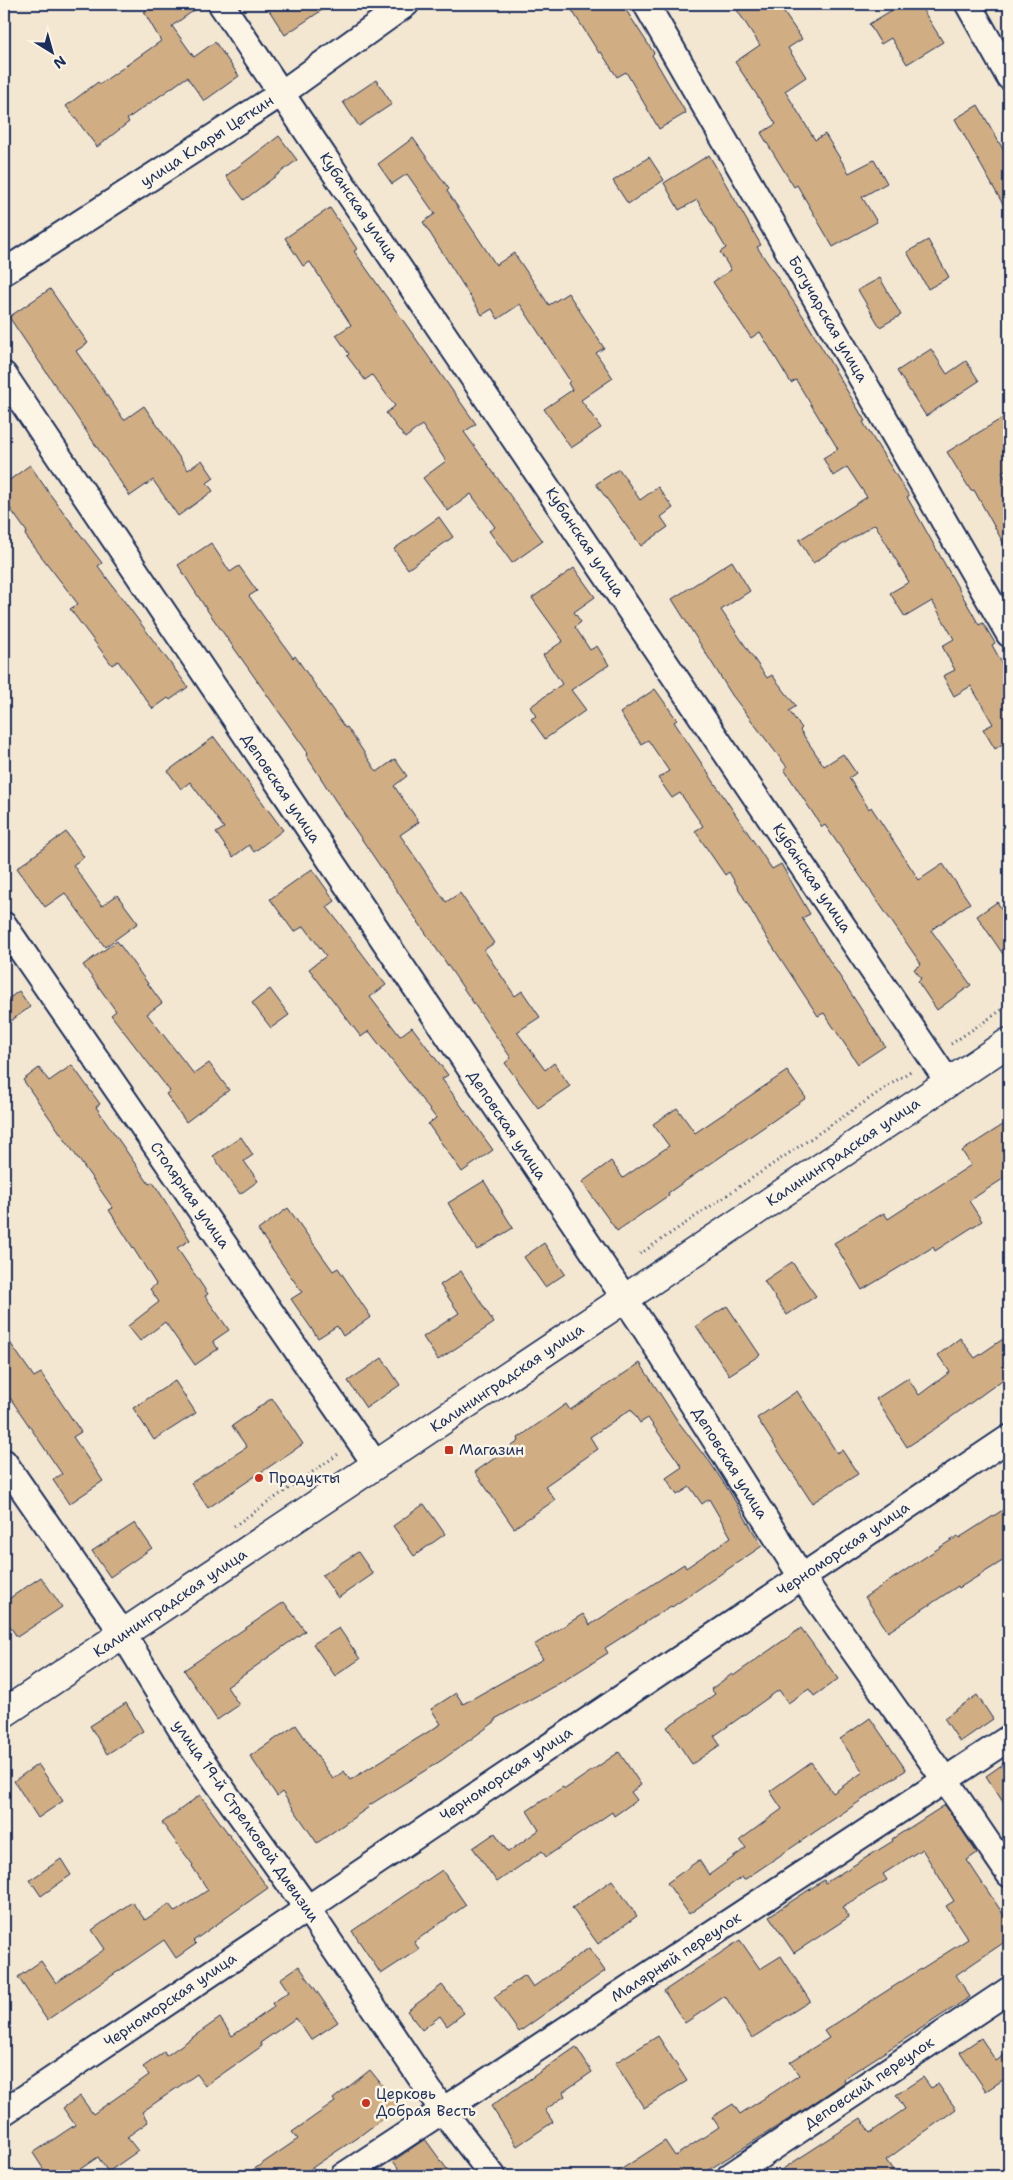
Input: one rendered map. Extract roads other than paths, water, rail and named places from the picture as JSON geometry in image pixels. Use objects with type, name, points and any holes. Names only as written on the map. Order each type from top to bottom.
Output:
[{"type":"main road","name":"Калининградская улица","points":[[4,1713],[1009,1042]]},
{"type":"street","name":"Кубанская улица","points":[[221,4],[948,1082]]},
{"type":"street","name":"улица Клары Цеткин","points":[[4,272],[282,93],[406,4]]},
{"type":"street","name":"Богучарская улица","points":[[646,4],[1009,634]]},
{"type":"street","points":[[968,4],[1009,76]]},
{"type":"street","name":"Деповская улица","points":[[4,375],[624,1299],[801,1576],[1009,1874]]},
{"type":"street","name":"Столярная улица","points":[[4,925],[376,1465]]},
{"type":"street","name":"Черноморская улица","points":[[4,2112],[1009,1438]]},
{"type":"street","name":"улица 19-й Стрелковой Дивизии","points":[[4,1462],[123,1634],[190,1744],[307,1908],[443,2111],[493,2176]]},
{"type":"street","name":"Малярный переулок","points":[[343,2176],[1009,1738]]},
{"type":"street","name":"Деповский переулок","points":[[730,2176],[1009,1990]]},
{"type":"place","name":"Магазин","points":[[449,1450]]},
{"type":"place","name":"Продукты","points":[[259,1478]]},
{"type":"place","name":"Церковь Добрая Весть","points":[[366,2103]]}]
